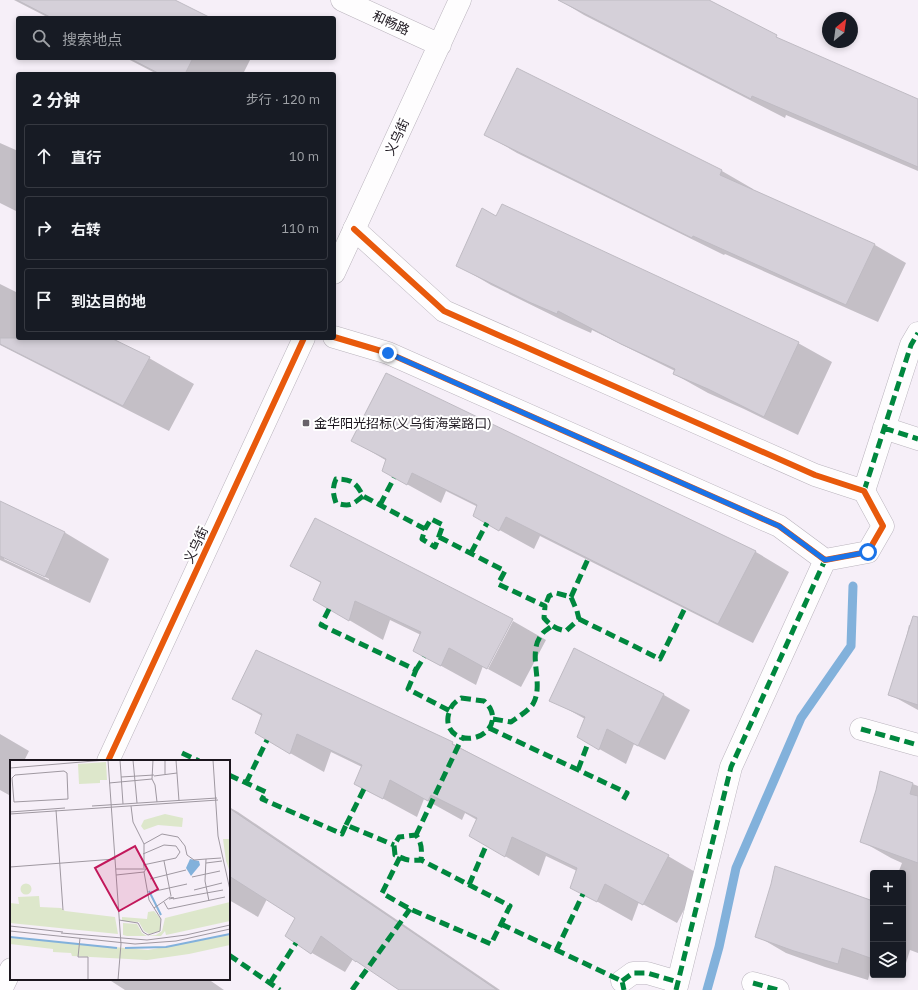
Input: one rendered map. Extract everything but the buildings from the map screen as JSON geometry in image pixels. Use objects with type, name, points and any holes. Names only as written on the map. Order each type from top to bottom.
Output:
[{"type":"street","name":"和畅路","points":[[342,0],[440,45]]},
{"type":"street","name":"义乌街","points":[[336,269],[460,0]]},
{"type":"street","points":[[336,338],[388,353],[779,526],[825,560],[868,552],[883,526],[864,491],[815,475],[444,311],[354,229]]},
{"type":"street","points":[[864,491],[911,345],[918,333]]},
{"type":"street","name":"义乌街","points":[[108,760],[303,340]]},
{"type":"street","points":[[884,428],[918,439]]},
{"type":"street","points":[[622,981],[633,974],[647,973],[677,986],[731,767],[825,560]]},
{"type":"street","points":[[862,729],[918,745]]},
{"type":"street","points":[[1,990],[10,971]]},
{"type":"street","points":[[753,983],[778,990]]},
{"type":"waterway","points":[[707,990],[719,947],[736,868],[801,718],[851,646],[853,586]]},
{"type":"marked path","points":[[864,491],[911,345],[918,333]]},
{"type":"marked path","points":[[884,428],[918,439]]},
{"type":"marked path","points":[[380,505],[394,478]]},
{"type":"marked path","points":[[363,496],[348,505],[336,503],[333,491],[336,479],[352,482],[358,487],[363,496],[425,529],[422,539],[435,547],[443,525],[431,519],[425,529]]},
{"type":"marked path","points":[[471,553],[487,523]]},
{"type":"marked path","points":[[439,537],[505,571],[498,584],[545,606],[544,618],[554,627],[566,631],[579,619],[571,597],[556,593],[549,596],[545,606]]},
{"type":"marked path","points":[[571,597],[588,559]]},
{"type":"marked path","points":[[676,990],[731,767],[825,560]]},
{"type":"marked path","points":[[579,619],[660,659],[685,608]]},
{"type":"marked path","points":[[329,609],[321,625],[416,670],[408,689],[450,711]]},
{"type":"marked path","points":[[493,719],[511,722],[533,704],[537,687],[535,659],[536,650],[543,633],[552,626]]},
{"type":"marked path","points":[[416,670],[424,657]]},
{"type":"marked path","points":[[461,698],[484,701],[490,708],[492,722],[489,728],[478,737],[463,738],[456,735],[449,728],[448,717],[450,711],[453,704],[461,698]]},
{"type":"marked path","points":[[489,728],[627,793],[622,802]]},
{"type":"marked path","points":[[861,729],[918,745]]},
{"type":"marked path","points":[[416,835],[462,738]]},
{"type":"marked path","points":[[246,783],[267,740]]},
{"type":"marked path","points":[[578,770],[588,743]]},
{"type":"marked path","points":[[182,753],[197,760]]},
{"type":"marked path","points":[[230,775],[266,792],[262,799],[342,834],[346,825],[394,845]]},
{"type":"marked path","points":[[346,825],[364,789]]},
{"type":"marked path","points":[[400,857],[382,893],[410,909],[491,944],[510,906],[421,860],[407,860],[395,855],[394,845],[399,837],[416,835],[421,847],[421,860]]},
{"type":"marked path","points":[[469,885],[486,846]]},
{"type":"marked path","points":[[556,951],[583,894]]},
{"type":"marked path","points":[[352,990],[410,909]]},
{"type":"marked path","points":[[501,924],[622,981],[624,990]]},
{"type":"marked path","points":[[270,983],[296,943]]},
{"type":"marked path","points":[[230,956],[280,990]]},
{"type":"marked path","points":[[622,981],[633,973],[647,973],[678,982]]},
{"type":"marked path","points":[[753,983],[778,990]]},
{"type":"cycle path","points":[[336,338],[388,353],[779,526],[825,560],[868,552],[883,526],[864,491],[815,475],[444,311],[354,229]]},
{"type":"cycle path","points":[[108,760],[303,340]]},
{"type":"place","name":"金华阳光招标(义乌街海棠路口)","points":[[306,423]]},
{"type":"route","points":[[388,353],[779,526],[825,560],[868,552]]}]
